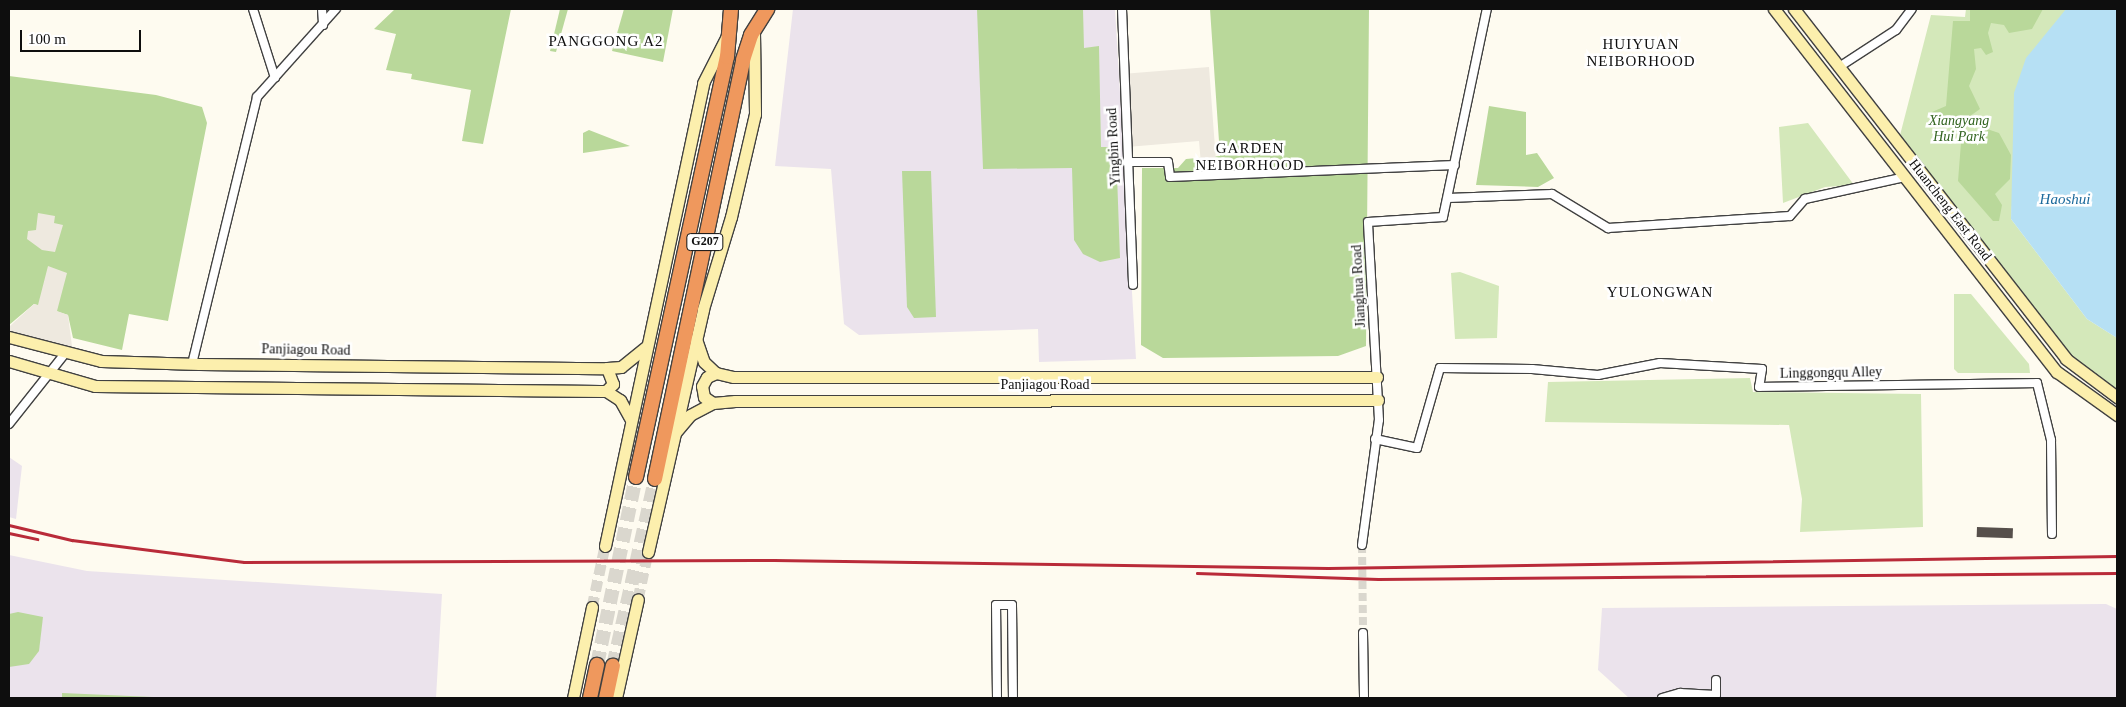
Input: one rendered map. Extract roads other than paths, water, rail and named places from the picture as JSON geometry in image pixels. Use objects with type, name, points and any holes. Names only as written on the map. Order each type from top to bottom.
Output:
[{"type":"highway","name":"G207","points":[[636,477],[730,30],[731,9]]},
{"type":"highway","name":"G207","points":[[730,30],[738,9]]},
{"type":"highway","name":"G207","points":[[655,479],[757,9]]},
{"type":"highway","name":"G207","points":[[752,33],[768,9]]},
{"type":"highway","points":[[590,698],[597,665]]},
{"type":"highway","points":[[606,698],[613,666]]},
{"type":"street","points":[[253,9],[275,78]]},
{"type":"street","points":[[322,9],[323,25]]},
{"type":"street","points":[[192,364],[257,98],[336,9]]},
{"type":"street","name":"Yingbin Road","points":[[1122,9],[1133,285]]},
{"type":"street","name":"Jianghua Road","points":[[1362,546],[1378,400],[1368,222],[1443,217],[1487,9]]},
{"type":"street","name":"Huancheng East Road","points":[[1774,9],[2057,372],[2117,415]]},
{"type":"street","name":"Huancheng East Road","points":[[1794,9],[2066,359],[2117,397]]},
{"type":"street","points":[[1840,67],[1896,30],[1912,9]]},
{"type":"street","points":[[605,546],[703,83],[730,30]]},
{"type":"street","points":[[648,552],[696,339],[755,114],[752,33]]},
{"type":"street","points":[[1127,162],[1168,162],[1170,177],[1455,164]]},
{"type":"street","points":[[1448,198],[1552,194],[1608,228],[1790,216],[1805,199],[1905,177]]},
{"type":"street","points":[[658,294],[675,297]]},
{"type":"street","name":"Panjiagou Road","points":[[9,337],[101,361],[192,364],[607,368],[627,364],[647,346]]},
{"type":"street","points":[[696,339],[704,362],[716,373],[707,377],[702,386],[704,397],[713,403]]},
{"type":"street","points":[[9,424],[66,352]]},
{"type":"street","points":[[9,361],[95,386],[606,391],[620,400],[632,420]]},
{"type":"street","name":"Linggongqu Alley","points":[[1375,439],[1417,448],[1440,368],[1532,369],[1598,375],[1660,363],[1762,369],[1759,387],[2038,383],[2051,440],[2052,534]]},
{"type":"street","points":[[606,391],[612,384],[607,368]]},
{"type":"street","name":"Panjiagou Road","points":[[716,373],[734,377],[1377,377]]},
{"type":"street","name":"Panjiagou Road","points":[[675,433],[690,415],[713,403],[1378,400]]},
{"type":"street","points":[[616,698],[638,599]]},
{"type":"street","points":[[997,698],[996,605],[1012,605],[1013,698]]},
{"type":"street","points":[[573,698],[592,607]]},
{"type":"street","points":[[1363,633],[1364,698]]},
{"type":"street","points":[[1662,698],[1680,693],[1716,695],[1716,680]]},
{"type":"water","name":"Haoshui","points":[[2066,9],[2117,9],[2117,338],[2087,319],[2011,219],[2014,93],[2026,58]]},
{"type":"tunnel","points":[[597,665],[636,477]]},
{"type":"tunnel","points":[[613,666],[655,479]]},
{"type":"tunnel","points":[[1362,545],[1363,633]]},
{"type":"tunnel","points":[[592,607],[605,546]]},
{"type":"tunnel","points":[[638,599],[648,552]]},
{"type":"railway","points":[[9,525],[72,540],[244,562],[774,560],[1328,568],[2117,556]]},
{"type":"railway","points":[[9,533],[37,539]]},
{"type":"railway","points":[[1197,573],[1378,579],[2117,573]]},
{"type":"district","name":"PANGGONG A2","points":[[606,42]]},
{"type":"district","name":"HUIYUAN NEIBORHOOD","points":[[1641,52]]},
{"type":"district","name":"GARDEN NEIBORHOOD","points":[[1250,156]]},
{"type":"district","name":"YULONGWAN","points":[[1660,293]]},
{"type":"park label","name":"Xiangyang Hui Park","points":[[1959,130]]}]
